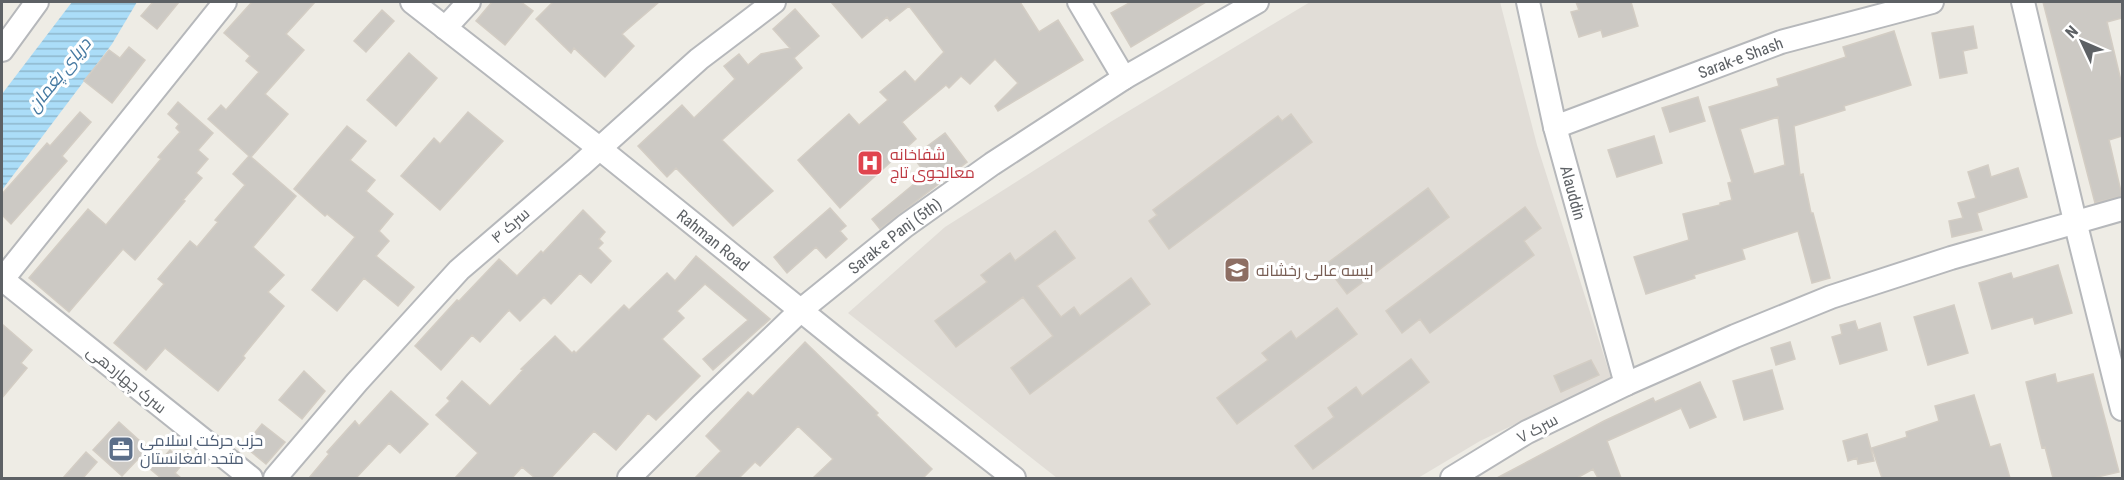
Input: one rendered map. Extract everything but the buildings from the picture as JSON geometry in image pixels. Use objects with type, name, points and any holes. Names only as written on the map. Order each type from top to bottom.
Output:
[{"type":"street","points":[[2,50],[37,2]]},
{"type":"street","points":[[2,279],[225,2]]},
{"type":"street","name":"Rahman Road","points":[[412,2],[1013,478]]},
{"type":"street","points":[[445,28],[469,2]]},
{"type":"street","name":"سرک ۴","points":[[276,478],[357,382],[459,270],[699,59],[774,2]]},
{"type":"street","points":[[1079,2],[1124,78]]},
{"type":"street","name":"Sarak-e Panj (5th)","points":[[629,478],[801,310],[905,226],[972,177],[1124,78],[1257,2]]},
{"type":"street","name":"Alauddin","points":[[1528,2],[1555,127],[1626,384]]},
{"type":"street","name":"Sarak-e Shash","points":[[1555,127],[1781,42],[1932,2]]},
{"type":"street","points":[[2023,2],[2122,409]]},
{"type":"street","name":"سرک ۷","points":[[1452,478],[1527,432],[1626,384],[1831,297],[1951,258],[2122,209]]},
{"type":"street","name":"سرک چهاردهی","points":[[2,279],[251,478]]},
{"type":"shaded area","name":"لیسه عالی رخشانه","points":[[1310,2],[1500,2],[1537,145],[1611,378],[1480,441],[1418,478],[1057,478],[848,313],[945,227],[1112,121]]},
{"type":"water","name":"دریای پغمان","points":[[72,2],[137,2],[112,44],[2,190],[2,94]]},
{"type":"place","name":"شفاخانه معالجوی تاج","points":[[870,163]]},
{"type":"place","name":"لیسه عالی رخشانه","points":[[1237,270]]},
{"type":"place","name":"حزب حرکت اسلامی متحد افغانستان","points":[[121,449]]}]
